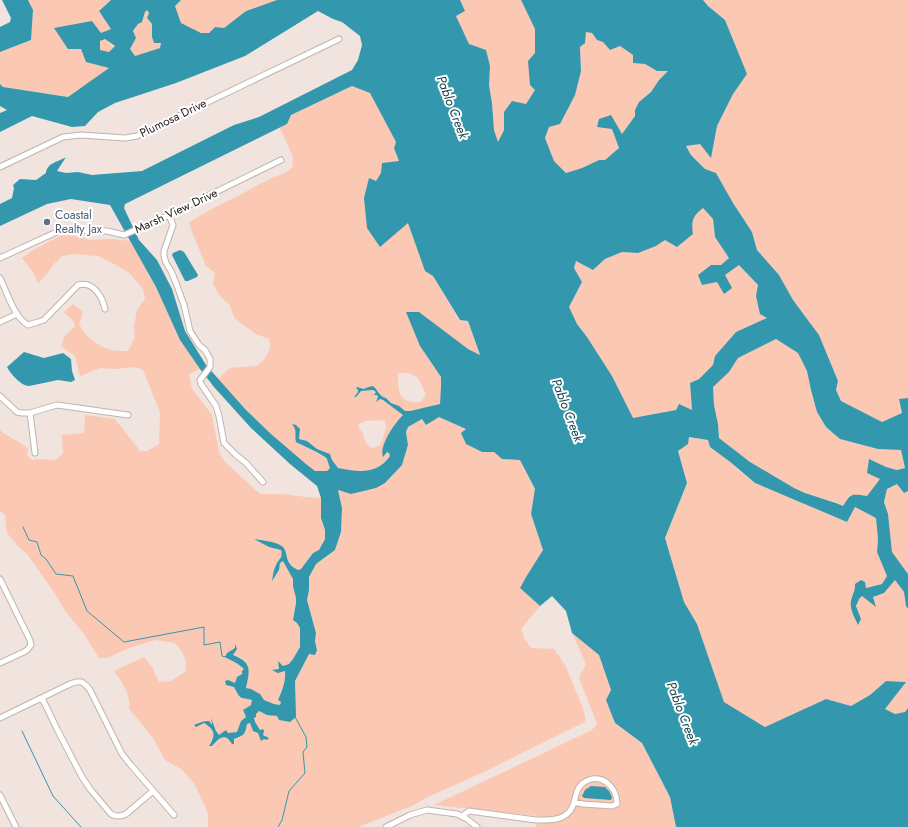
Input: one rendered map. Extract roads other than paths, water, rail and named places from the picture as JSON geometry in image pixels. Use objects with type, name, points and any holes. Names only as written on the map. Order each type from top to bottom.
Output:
[{"type":"street","name":"Plumosa Drive","points":[[0,167],[63,137],[81,135],[125,138],[137,136],[339,38]]},
{"type":"street","name":"Marsh View Drive","points":[[0,258],[61,230],[107,232],[124,235],[138,230],[281,160]]},
{"type":"street","points":[[169,215],[173,225],[164,251],[164,256],[184,305],[190,331],[210,359],[210,367],[200,380],[201,384],[216,406],[224,443],[246,463],[263,482]]},
{"type":"street","points":[[0,278],[17,314],[28,324],[44,320],[78,286],[83,284],[90,286],[98,293],[103,301],[105,309]]},
{"type":"street","points":[[0,322],[17,314]]},
{"type":"street","points":[[0,396],[16,412],[30,413],[57,405],[128,415]]},
{"type":"street","points":[[30,413],[35,453]]},
{"type":"street","points":[[0,579],[30,640],[31,645],[24,652],[0,663]]},
{"type":"street","points":[[0,718],[70,684],[76,682],[85,684],[90,690],[122,754],[174,815]]},
{"type":"street","points":[[42,698],[82,777],[111,814],[121,817],[153,791]]},
{"type":"street","points":[[462,816],[469,811],[536,820],[560,818],[568,814],[573,806],[577,788],[585,782],[592,780],[601,780],[610,785],[617,798],[617,804],[612,806],[574,802]]},
{"type":"street","points":[[0,795],[16,827]]},
{"type":"street","points":[[386,827],[410,815],[427,810],[457,814],[477,827]]},
{"type":"water","points":[[2,0],[28,0],[33,10],[31,40],[0,52],[0,27],[10,22],[11,18]]},
{"type":"water","name":"Pablo Creek","points":[[111,0],[181,0],[175,6],[181,23],[201,33],[209,33],[215,27],[224,28],[246,11],[277,0],[460,0],[465,11],[456,16],[469,44],[486,50],[490,66],[489,85],[494,130],[498,142],[504,130],[504,112],[512,101],[526,104],[535,90],[530,85],[528,61],[535,53],[535,29],[521,0],[703,0],[725,20],[747,74],[733,94],[717,126],[711,158],[700,144],[686,146],[691,155],[705,169],[716,173],[752,232],[757,250],[779,275],[793,300],[819,335],[838,381],[836,390],[841,401],[882,422],[902,413],[899,399],[908,398],[908,491],[904,493],[897,484],[887,489],[884,502],[888,514],[892,552],[908,574],[908,609],[906,606],[904,592],[895,580],[884,593],[873,597],[876,607],[862,596],[859,599],[856,606],[861,619],[858,625],[852,611],[851,601],[855,590],[855,584],[861,580],[865,582],[866,588],[882,584],[887,576],[877,552],[878,539],[876,518],[855,507],[847,522],[755,483],[710,447],[708,440],[689,437],[688,444],[678,451],[687,483],[665,538],[684,602],[697,624],[724,702],[765,727],[826,699],[851,706],[870,695],[886,681],[906,682],[885,709],[895,714],[905,712],[908,708],[908,827],[676,827],[670,797],[642,743],[615,723],[606,700],[611,690],[599,655],[572,633],[566,611],[552,596],[540,606],[520,588],[543,550],[531,514],[535,489],[520,460],[502,459],[494,452],[482,452],[466,444],[461,433],[466,429],[439,417],[426,425],[422,419],[408,427],[406,432],[408,445],[402,465],[385,483],[376,488],[351,494],[338,490],[342,508],[341,532],[335,550],[316,564],[309,577],[307,600],[316,633],[315,641],[317,650],[315,655],[309,654],[295,681],[296,717],[290,722],[279,720],[277,716],[267,715],[259,711],[254,718],[255,722],[260,730],[263,729],[263,735],[269,738],[267,740],[264,739],[261,741],[258,733],[253,731],[250,723],[247,724],[244,734],[234,739],[234,744],[224,737],[212,746],[209,746],[213,739],[212,730],[204,723],[196,727],[194,725],[209,721],[212,725],[211,718],[219,735],[226,730],[228,733],[237,732],[241,721],[246,717],[243,710],[251,705],[252,700],[242,698],[234,687],[226,685],[225,681],[228,680],[235,683],[237,677],[242,674],[244,669],[225,657],[227,653],[235,648],[235,644],[237,649],[233,655],[247,664],[249,671],[246,688],[260,694],[264,700],[280,705],[281,702],[278,700],[284,682],[285,671],[278,673],[272,670],[279,669],[278,661],[283,666],[289,664],[300,647],[300,628],[293,620],[296,598],[293,579],[283,561],[280,563],[279,570],[272,581],[274,569],[281,557],[281,550],[269,547],[254,539],[281,545],[291,565],[298,570],[301,569],[313,553],[319,550],[325,539],[325,530],[321,518],[321,498],[317,486],[290,464],[251,428],[200,369],[180,340],[156,287],[110,205],[71,199],[47,204],[0,226],[0,204],[12,198],[14,188],[13,185],[20,179],[36,180],[46,173],[48,167],[53,163],[66,157],[57,171],[66,173],[78,172],[92,175],[142,171],[234,125],[259,117],[352,70],[358,60],[362,45],[360,36],[342,22],[318,11],[245,56],[176,83],[115,103],[98,112],[85,126],[72,127],[32,116],[0,132],[0,113],[7,110],[0,106],[0,84],[3,87],[68,97],[109,68],[86,62],[81,49],[68,49],[54,28],[92,21],[101,33],[111,29],[99,11]],"holes":[[[147,10],[149,13],[147,18],[152,24],[152,37],[154,43],[161,43],[160,48],[135,56],[130,49],[136,38],[133,31],[138,24],[142,22]],[[586,32],[592,33],[597,40],[603,42],[610,50],[620,46],[633,55],[633,63],[645,64],[657,71],[668,71],[659,80],[651,92],[639,102],[635,110],[635,116],[622,134],[611,115],[599,119],[597,127],[612,129],[619,148],[605,160],[599,160],[582,168],[566,173],[554,161],[545,138],[549,127],[560,124],[575,95],[581,71],[580,47],[585,43]],[[105,39],[115,46],[109,52],[100,50],[100,41]],[[352,86],[370,93],[396,142],[394,148],[399,161],[382,163],[381,173],[376,181],[369,178],[364,198],[367,228],[380,247],[408,223],[425,271],[433,276],[460,320],[468,321],[480,355],[468,349],[419,312],[406,312],[420,346],[441,377],[440,404],[405,411],[399,406],[391,403],[373,387],[364,389],[357,387],[358,392],[354,397],[356,397],[361,391],[373,390],[376,392],[374,395],[377,395],[378,397],[376,402],[380,399],[383,400],[403,415],[392,429],[383,446],[383,457],[387,452],[390,456],[379,466],[367,471],[338,468],[332,460],[330,454],[317,449],[307,441],[299,439],[300,429],[296,425],[292,424],[294,426],[296,442],[327,459],[330,468],[327,471],[315,471],[271,434],[246,410],[206,365],[185,331],[172,289],[157,260],[139,240],[124,208],[125,204],[287,124],[291,115]],[[703,208],[713,219],[715,237],[729,258],[721,265],[711,265],[698,275],[702,285],[717,282],[724,294],[732,288],[725,275],[739,265],[758,285],[756,296],[760,314],[767,318],[736,332],[715,356],[713,365],[699,379],[690,383],[692,410],[679,404],[676,410],[633,418],[612,376],[577,324],[569,307],[582,282],[574,268],[576,261],[593,270],[605,259],[622,252],[638,253],[656,246],[665,240],[677,247],[693,234],[692,225],[697,213]],[[776,339],[798,353],[807,371],[817,412],[826,427],[840,439],[878,449],[901,450],[905,468],[897,470],[886,467],[869,459],[867,473],[880,479],[867,496],[852,495],[843,506],[794,488],[750,462],[719,438],[713,387],[729,372],[738,358]]]},
{"type":"water","points":[[180,250],[184,252],[198,275],[197,277],[188,281],[185,281],[172,255]]},
{"type":"water","points":[[24,352],[44,358],[63,353],[71,359],[72,371],[75,380],[71,382],[58,380],[29,386],[19,382],[7,367]]},
{"type":"water","points":[[591,786],[605,787],[612,797],[611,800],[584,798],[582,796],[585,790]]},
{"type":"waterway","points":[[23,527],[29,540],[37,542],[41,555],[46,559],[56,574],[73,576],[87,611],[124,642],[204,627],[204,645],[220,642],[222,656],[226,657]]},
{"type":"waterway","points":[[278,827],[282,820],[289,791],[305,773],[303,752],[307,747],[306,737],[295,717]]},
{"type":"waterway","points":[[22,731],[53,796],[81,827]]},
{"type":"place","name":"Coastal Realty Jax","points":[[47,222]]}]
